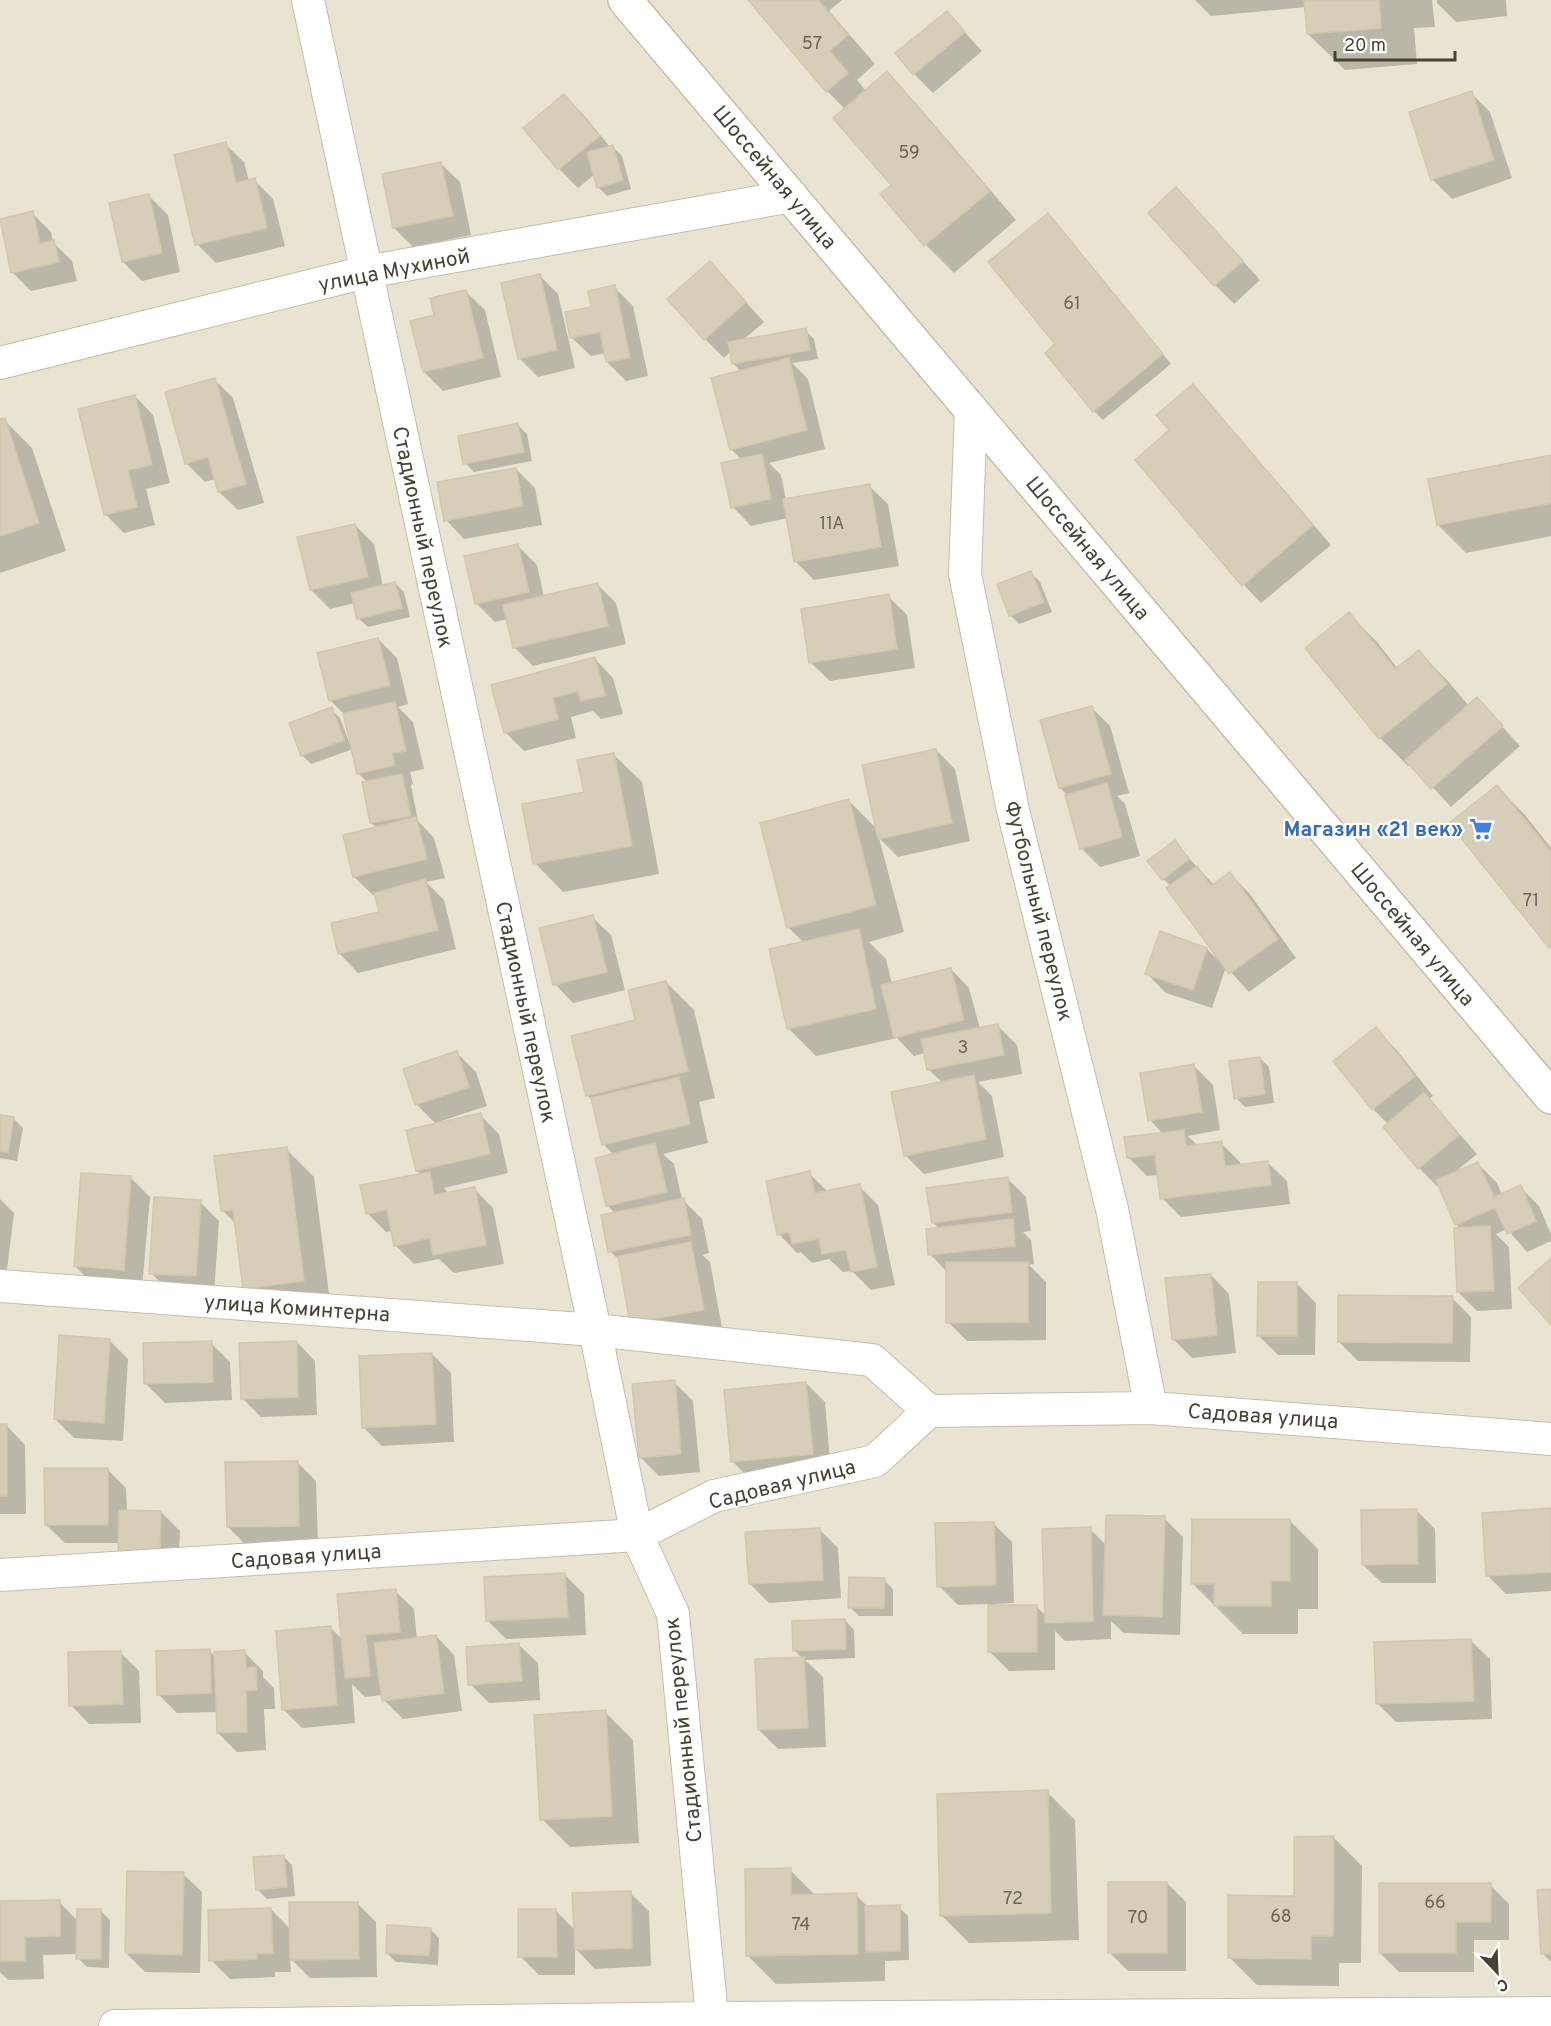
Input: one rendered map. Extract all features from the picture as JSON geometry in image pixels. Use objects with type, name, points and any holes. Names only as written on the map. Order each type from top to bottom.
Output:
[{"type":"street","name":"Стадионный переулок","points":[[308,0],[595,1330],[637,1535],[673,1614],[713,2022]]},
{"type":"street","name":"Шоссейная улица","points":[[625,0],[1551,1097]]},
{"type":"street","name":"улица Мухиной","points":[[0,363],[366,273],[792,196]]},
{"type":"street","name":"Футбольный переулок","points":[[971,409],[965,574],[1013,810],[1112,1209],[1151,1408]]},
{"type":"street","name":"улица Коминтерна","points":[[0,1286],[595,1330],[872,1360],[929,1411]]},
{"type":"street","name":"Садовая улица","points":[[0,1575],[637,1535],[714,1496],[875,1461],[929,1411],[1151,1408],[1551,1438]]},
{"type":"street","points":[[115,2026],[1551,2013]]},
{"type":"shaded area","points":[[0,0],[1551,0],[1551,2026],[0,2026]]},
{"type":"building","points":[[748,0],[818,0],[848,35],[830,51],[848,73],[826,92]]},
{"type":"building","points":[[1304,0],[1379,0],[1381,28],[1307,34]]},
{"type":"building","points":[[947,11],[965,32],[913,75],[895,53]]},
{"type":"building","points":[[887,71],[990,191],[924,246],[880,194],[891,185],[833,118]]},
{"type":"building","points":[[1472,91],[1494,160],[1431,180],[1409,112]]},
{"type":"building","points":[[564,94],[600,136],[558,170],[523,128]]},
{"type":"building","points":[[226,142],[236,183],[255,178],[267,228],[195,245],[174,155]]},
{"type":"building","points":[[613,145],[623,180],[597,188],[587,152]]},
{"type":"building","points":[[441,162],[453,216],[393,228],[382,174]]},
{"type":"building","points":[[1176,187],[1243,261],[1214,286],[1148,213]]},
{"type":"building","points":[[149,194],[162,253],[122,262],[109,203]]},
{"type":"building","points":[[33,211],[40,244],[54,240],[59,262],[11,273],[0,219]]},
{"type":"building","points":[[1048,213],[1163,354],[1093,412],[1045,353],[1055,344],[988,262]]},
{"type":"building","points":[[710,261],[746,302],[704,340],[667,299]]},
{"type":"building","points":[[540,274],[557,350],[518,359],[501,283]]},
{"type":"building","points":[[615,285],[630,358],[606,362],[600,332],[570,338],[565,312],[591,307],[588,291]]},
{"type":"building","points":[[466,290],[483,358],[423,372],[410,321],[434,315],[430,298]]},
{"type":"building","points":[[806,328],[810,350],[732,364],[728,342]]},
{"type":"building","points":[[789,358],[807,430],[730,450],[711,378]]},
{"type":"building","points":[[215,378],[246,484],[218,492],[208,457],[185,464],[165,392]]},
{"type":"building","points":[[1193,384],[1313,525],[1242,586],[1135,460],[1169,430],[1156,415]]},
{"type":"building","points":[[135,395],[152,465],[128,470],[137,507],[104,515],[78,409]]},
{"type":"building","points":[[5,418],[39,523],[0,536],[0,419]]},
{"type":"building","points":[[518,423],[524,452],[463,464],[458,436]]},
{"type":"building","points":[[762,454],[771,499],[731,508],[721,463]]},
{"type":"building","points":[[1551,455],[1551,503],[1437,525],[1428,479]]},
{"type":"building","points":[[516,468],[523,506],[444,521],[437,482]]},
{"type":"building","points":[[870,484],[881,547],[794,562],[783,499]]},
{"type":"building","points":[[355,524],[368,577],[310,590],[297,537]]},
{"type":"building","points":[[518,544],[529,592],[475,604],[464,556]]},
{"type":"building","points":[[1031,571],[1044,602],[1009,616],[997,584]]},
{"type":"building","points":[[395,582],[402,608],[357,619],[351,593]]},
{"type":"building","points":[[598,583],[608,626],[513,648],[503,605]]},
{"type":"building","points":[[889,594],[897,649],[809,663],[801,609]]},
{"type":"building","points":[[1349,612],[1395,669],[1419,650],[1447,684],[1379,739],[1305,648]]},
{"type":"building","points":[[378,638],[390,685],[329,701],[317,653]]},
{"type":"building","points":[[595,657],[605,695],[581,701],[578,691],[553,698],[558,719],[504,733],[491,685]]},
{"type":"building","points":[[1477,697],[1503,726],[1431,789],[1405,760]]},
{"type":"building","points":[[395,702],[406,751],[392,753],[395,765],[357,774],[343,713]]},
{"type":"building","points":[[1092,706],[1111,774],[1059,788],[1040,720]]},
{"type":"building","points":[[332,707],[344,740],[301,756],[289,723]]},
{"type":"building","points":[[936,749],[952,823],[878,839],[862,765]]},
{"type":"building","points":[[614,753],[632,846],[533,864],[522,804],[584,792],[577,760]]},
{"type":"building","points":[[402,774],[411,816],[370,823],[362,782]]},
{"type":"building","points":[[1107,783],[1122,837],[1080,849],[1065,795]]},
{"type":"building","points":[[1497,785],[1551,852],[1551,947],[1549,948],[1449,823]]},
{"type":"building","points":[[849,799],[876,905],[787,928],[760,823]]},
{"type":"building","points":[[416,817],[427,859],[353,877],[343,835]]},
{"type":"building","points":[[1175,840],[1189,859],[1162,880],[1147,861]]},
{"type":"building","points":[[1197,866],[1211,886],[1230,872],[1278,939],[1229,974],[1166,888]]},
{"type":"building","points":[[425,879],[438,930],[338,954],[331,923],[379,912],[374,893]]},
{"type":"building","points":[[593,915],[607,972],[553,985],[539,928]]},
{"type":"building","points":[[859,929],[876,1009],[787,1029],[769,949]]},
{"type":"building","points":[[1160,931],[1207,948],[1193,990],[1145,974]]},
{"type":"building","points":[[951,968],[964,1020],[894,1038],[881,985]]},
{"type":"building","points":[[666,981],[688,1071],[586,1096],[571,1036],[635,1020],[628,990]]},
{"type":"building","points":[[998,1024],[1004,1055],[927,1070],[921,1039]]},
{"type":"building","points":[[1376,1027],[1415,1076],[1372,1110],[1333,1061]]},
{"type":"building","points":[[457,1051],[469,1087],[415,1105],[403,1069]]},
{"type":"building","points":[[1260,1057],[1265,1094],[1234,1099],[1229,1061]]},
{"type":"building","points":[[1194,1064],[1202,1112],[1148,1121],[1140,1073]]},
{"type":"building","points":[[974,1075],[986,1139],[904,1156],[891,1092]]},
{"type":"building","points":[[679,1077],[690,1124],[602,1145],[591,1098]]},
{"type":"building","points":[[1424,1092],[1459,1135],[1418,1169],[1383,1127]]},
{"type":"building","points":[[481,1113],[490,1154],[416,1171],[406,1130]]},
{"type":"building","points":[[0,1115],[14,1117],[8,1153],[0,1151]]},
{"type":"building","points":[[1184,1130],[1186,1146],[1222,1141],[1225,1166],[1268,1161],[1271,1185],[1160,1199],[1155,1155],[1127,1158],[1124,1137]]},
{"type":"building","points":[[655,1143],[667,1192],[606,1206],[595,1158]]},
{"type":"building","points":[[287,1147],[304,1281],[243,1289],[233,1210],[221,1211],[214,1156]]},
{"type":"building","points":[[1478,1162],[1494,1197],[1521,1185],[1536,1221],[1507,1234],[1495,1208],[1455,1225],[1436,1180]]},
{"type":"building","points":[[810,1171],[815,1193],[860,1184],[877,1267],[851,1272],[846,1250],[822,1254],[819,1239],[792,1244],[789,1232],[777,1235],[766,1181]]},
{"type":"building","points":[[430,1172],[434,1195],[475,1187],[486,1245],[433,1255],[430,1238],[394,1246],[387,1210],[366,1214],[360,1185]]},
{"type":"building","points":[[81,1173],[131,1176],[124,1270],[74,1266]]},
{"type":"building","points":[[1008,1177],[1012,1212],[932,1223],[926,1188]]},
{"type":"building","points":[[154,1197],[201,1200],[196,1276],[149,1274]]},
{"type":"building","points":[[684,1198],[691,1235],[608,1252],[601,1215]]},
{"type":"building","points":[[1013,1219],[1015,1246],[928,1255],[926,1229]]},
{"type":"building","points":[[1490,1226],[1494,1291],[1457,1292],[1454,1228]]},
{"type":"building","points":[[691,1242],[704,1310],[630,1323],[618,1256]]},
{"type":"building","points":[[1551,1258],[1551,1325],[1518,1288]]},
{"type":"building","points":[[946,1262],[1028,1262],[1028,1322],[946,1323]]},
{"type":"building","points":[[1211,1274],[1217,1335],[1172,1340],[1165,1278]]},
{"type":"building","points":[[1258,1282],[1297,1282],[1297,1336],[1257,1336]]},
{"type":"building","points":[[1338,1295],[1453,1296],[1452,1343],[1338,1342]]},
{"type":"building","points":[[59,1335],[110,1339],[104,1423],[54,1419]]},
{"type":"building","points":[[212,1341],[213,1382],[144,1384],[143,1343]]},
{"type":"building","points":[[297,1341],[298,1397],[241,1399],[239,1343]]},
{"type":"building","points":[[432,1353],[436,1424],[362,1428],[359,1356]]},
{"type":"building","points":[[675,1380],[681,1454],[639,1458],[632,1384]]},
{"type":"building","points":[[806,1382],[813,1454],[731,1462],[724,1390]]},
{"type":"building","points":[[0,1424],[7,1424],[7,1496],[0,1496]]},
{"type":"building","points":[[298,1461],[299,1526],[227,1527],[225,1462]]},
{"type":"building","points":[[44,1468],[108,1468],[108,1525],[45,1525]]},
{"type":"building","points":[[1551,1508],[1551,1572],[1486,1576],[1482,1513]]},
{"type":"building","points":[[1417,1509],[1418,1564],[1362,1565],[1361,1510]]},
{"type":"building","points":[[119,1510],[161,1511],[160,1558],[118,1557]]},
{"type":"building","points":[[1106,1515],[1165,1516],[1162,1617],[1103,1615]]},
{"type":"building","points":[[1192,1519],[1290,1519],[1290,1581],[1271,1581],[1271,1606],[1214,1606],[1214,1584],[1191,1584]]},
{"type":"building","points":[[994,1522],[996,1585],[937,1587],[935,1523]]},
{"type":"building","points":[[1091,1527],[1093,1621],[1045,1623],[1042,1529]]},
{"type":"building","points":[[820,1528],[823,1580],[749,1584],[745,1532]]},
{"type":"building","points":[[565,1573],[568,1617],[486,1621],[484,1577]]},
{"type":"building","points":[[849,1577],[885,1578],[884,1608],[848,1608]]},
{"type":"building","points":[[396,1589],[400,1632],[366,1635],[370,1676],[345,1678],[337,1594]]},
{"type":"building","points":[[988,1605],[1037,1605],[1037,1652],[988,1652]]},
{"type":"building","points":[[845,1619],[846,1649],[793,1651],[792,1621]]},
{"type":"building","points":[[331,1626],[337,1705],[282,1710],[276,1631]]},
{"type":"building","points":[[436,1635],[444,1693],[382,1701],[374,1643]]},
{"type":"building","points":[[1471,1639],[1474,1701],[1376,1704],[1374,1642]]},
{"type":"building","points":[[519,1643],[522,1681],[468,1685],[466,1647]]},
{"type":"building","points":[[210,1649],[211,1693],[157,1695],[156,1651]]},
{"type":"building","points":[[245,1650],[246,1668],[256,1667],[257,1690],[246,1691],[247,1732],[217,1733],[214,1652]]},
{"type":"building","points":[[121,1651],[123,1704],[69,1706],[68,1652]]},
{"type":"building","points":[[804,1657],[808,1728],[758,1730],[755,1659]]},
{"type":"building","points":[[606,1710],[612,1816],[540,1820],[534,1715]]},
{"type":"building","points":[[1048,1790],[1051,1913],[940,1916],[937,1794]]},
{"type":"building","points":[[1334,1836],[1333,1936],[1311,1936],[1311,1959],[1228,1958],[1228,1895],[1294,1896],[1294,1837]]},
{"type":"building","points":[[284,1855],[287,1887],[256,1890],[253,1857]]},
{"type":"building","points":[[791,1868],[791,1895],[857,1893],[858,1954],[746,1956],[745,1869]]},
{"type":"building","points":[[127,1871],[184,1872],[182,1955],[125,1953]]},
{"type":"building","points":[[1108,1882],[1167,1882],[1167,1953],[1108,1953]]},
{"type":"building","points":[[1379,1883],[1491,1883],[1491,1922],[1456,1922],[1456,1953],[1379,1953]]},
{"type":"building","points":[[1551,1889],[1551,1954],[1541,1954],[1537,1890]]},
{"type":"building","points":[[631,1891],[632,1948],[575,1950],[572,1893]]},
{"type":"building","points":[[60,1900],[60,1936],[25,1937],[25,1961],[0,1961],[0,1901]]},
{"type":"building","points":[[289,1902],[358,1902],[359,1959],[290,1960]]},
{"type":"building","points":[[900,1905],[900,1951],[866,1952],[865,1906]]},
{"type":"building","points":[[271,1908],[273,1953],[257,1954],[257,1959],[209,1961],[208,1910]]},
{"type":"building","points":[[77,1909],[101,1909],[101,1959],[76,1959]]},
{"type":"building","points":[[518,1909],[556,1909],[557,1957],[518,1957]]},
{"type":"building","points":[[387,1925],[431,1928],[429,1956],[386,1953]]},
{"type":"place","name":"Магазин «21 век»","points":[[1481,829]]}]
